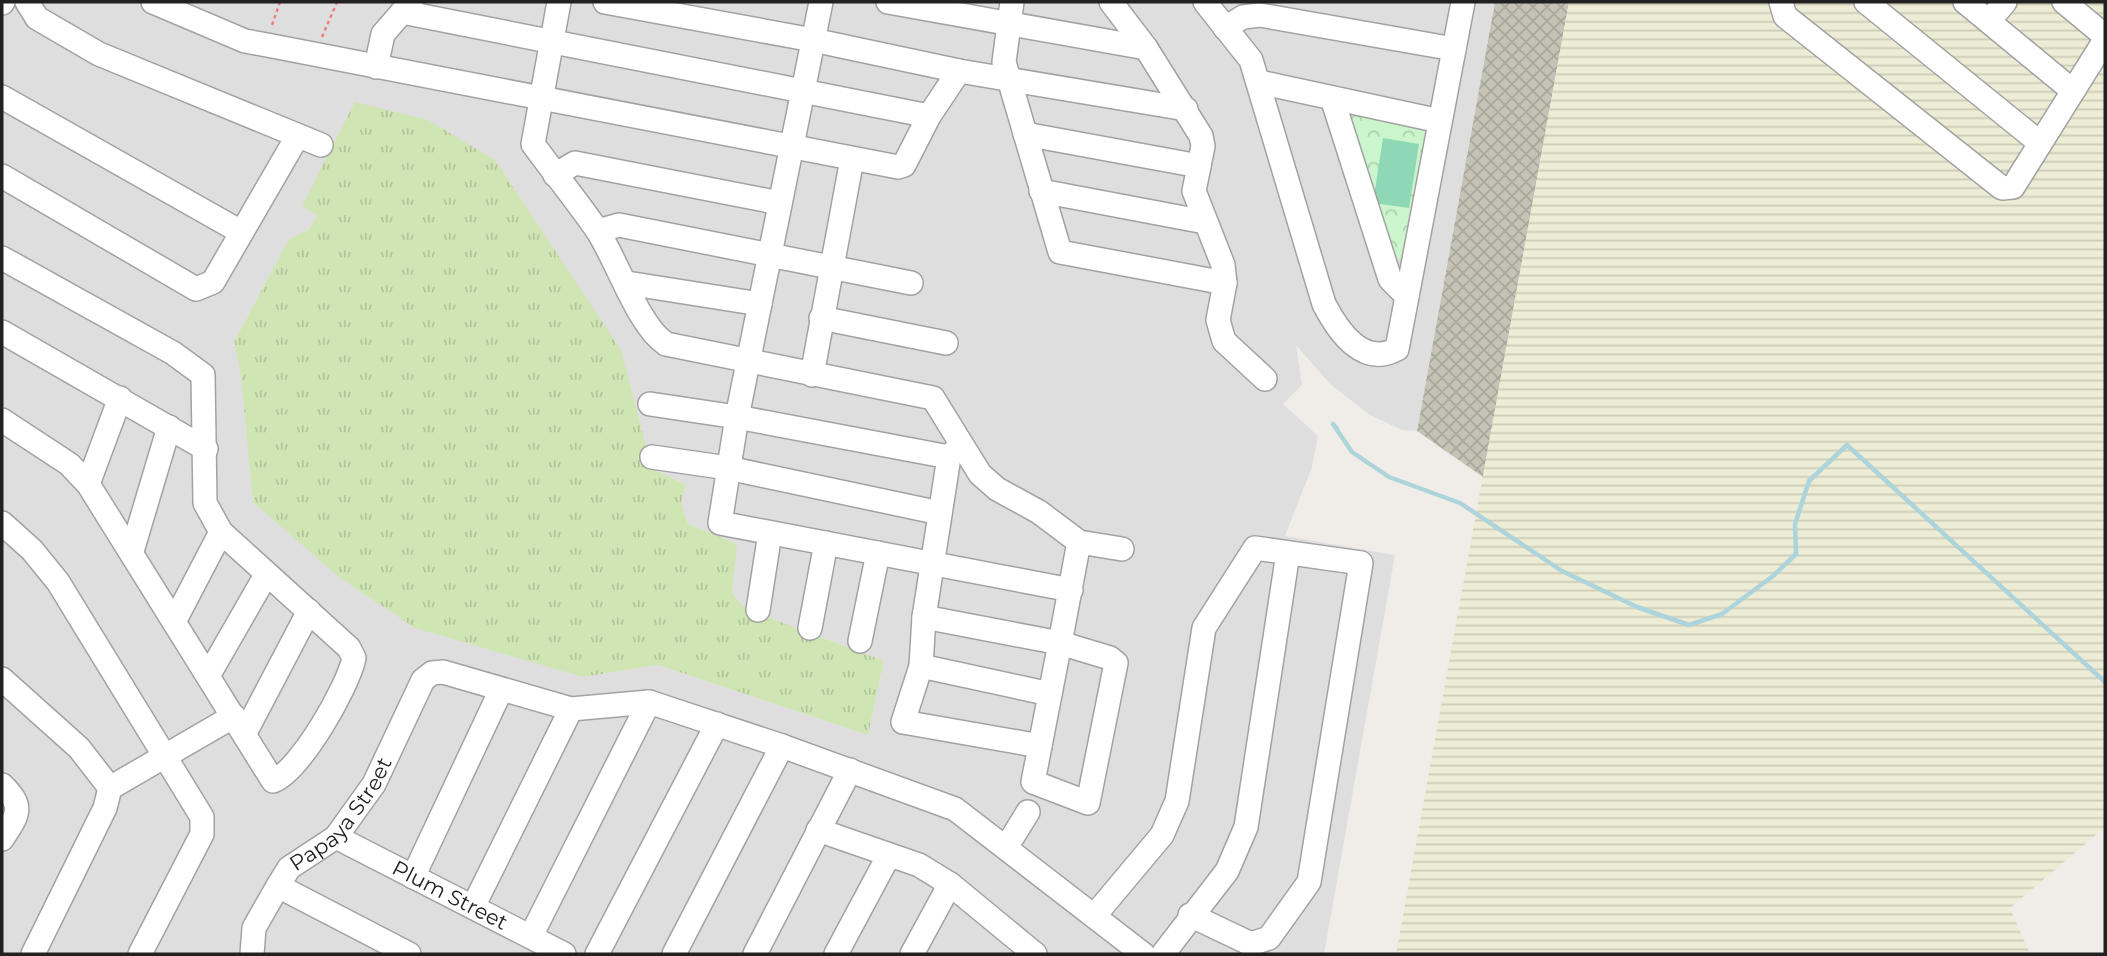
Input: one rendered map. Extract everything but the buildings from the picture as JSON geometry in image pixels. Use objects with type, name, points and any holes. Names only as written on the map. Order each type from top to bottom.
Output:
[{"type":"street","points":[[27,2],[37,18],[99,54],[321,145]]},
{"type":"street","points":[[153,2],[246,41],[898,167],[904,165],[929,116],[959,71]]},
{"type":"street","points":[[559,2],[533,144],[598,231],[648,325],[659,340],[748,363],[933,398],[955,451],[997,489],[1039,512],[1079,542],[1122,549]]},
{"type":"street","points":[[606,2],[813,40],[959,71],[1186,109]]},
{"type":"street","points":[[821,2],[737,417],[720,523],[1071,590]]},
{"type":"street","points":[[888,2],[1010,13],[1146,48]]},
{"type":"street","points":[[1111,2],[1146,48],[1201,136],[1203,146],[1194,191],[1223,265],[1225,283],[1218,320],[1224,341],[1265,379]]},
{"type":"street","points":[[1205,2],[1251,60],[1324,304],[1334,323],[1352,343],[1372,356],[1385,356],[1396,349],[1463,2]]},
{"type":"street","points":[[1781,2],[1785,16],[2002,188],[2012,187],[2105,38],[2071,4]]},
{"type":"street","points":[[1866,2],[2040,143]]},
{"type":"street","points":[[1965,2],[2073,91]]},
{"type":"street","points":[[1989,21],[2005,2]]},
{"type":"street","points":[[376,67],[383,34],[407,7],[551,44],[929,116]]},
{"type":"street","points":[[1010,13],[1004,62],[1060,252],[1225,283]]},
{"type":"street","points":[[1225,28],[1243,17],[1260,15],[1454,50]]},
{"type":"street","points":[[1259,82],[1440,121]]},
{"type":"street","points":[[2,97],[241,232]]},
{"type":"street","points":[[1332,98],[1390,279],[1407,296]]},
{"type":"street","points":[[1025,134],[1199,166]]},
{"type":"street","points":[[2,176],[196,289],[213,282],[297,137]]},
{"type":"street","points":[[812,375],[852,159]]},
{"type":"street","points":[[555,175],[575,163],[780,203]]},
{"type":"street","points":[[1041,191],[1205,222]]},
{"type":"street","points":[[598,231],[619,225],[911,283]]},
{"type":"street","points":[[2,258],[173,353],[203,375],[205,503],[221,531],[266,575],[349,648],[354,658],[352,667],[305,754],[284,777],[273,781],[240,724],[88,484],[69,464],[2,420]]},
{"type":"street","points":[[627,283],[760,304]]},
{"type":"street","points":[[821,318],[946,343]]},
{"type":"street","points":[[2,332],[206,449]]},
{"type":"street","points":[[88,484],[120,398]]},
{"type":"street","points":[[650,404],[955,451]]},
{"type":"street","points":[[132,551],[169,427]]},
{"type":"street","points":[[955,451],[940,513],[932,563],[924,617],[922,666],[903,722],[1040,746]]},
{"type":"street","points":[[652,457],[728,468],[940,513]]},
{"type":"street","points":[[2,523],[32,550],[58,582],[202,817],[202,834],[140,954]]},
{"type":"street","points":[[174,622],[221,531]]},
{"type":"street","points":[[758,610],[770,533]]},
{"type":"street","points":[[924,617],[1060,643],[1110,658],[1116,663],[1088,803],[1034,782],[1050,694],[1060,643],[1071,590],[1079,542]]},
{"type":"street","points":[[810,628],[826,543]]},
{"type":"street","points":[[1095,915],[1162,835],[1177,801],[1204,628],[1255,548],[1361,564],[1309,882],[1269,938],[1251,944],[1190,915]]},
{"type":"street","points":[[860,641],[878,553]]},
{"type":"street","points":[[1163,954],[1190,915],[1227,871],[1246,827],[1288,553]]},
{"type":"street","points":[[208,676],[266,575]]},
{"type":"street","points":[[33,954],[104,808],[110,788],[166,755],[240,724],[309,611]]},
{"type":"street","points":[[922,666],[1050,694]]},
{"type":"street","name":"Papaya Street","points":[[258,952],[254,928],[278,886],[289,868],[336,838],[374,784],[423,680],[432,673],[443,672],[501,690]]},
{"type":"street","points":[[2,679],[79,748],[110,788]]},
{"type":"street","points":[[413,877],[501,690],[571,709],[649,702],[782,746],[955,809],[1007,846],[1143,954]]},
{"type":"street","points":[[547,948],[649,702]]},
{"type":"street","points":[[472,907],[571,709]]},
{"type":"street","points":[[597,954],[717,724]]},
{"type":"street","points":[[674,954],[782,746]]},
{"type":"street","points":[[755,954],[850,770]]},
{"type":"street","points":[[2,785],[16,798],[18,809],[2,839]]},
{"type":"street","points":[[1007,846],[1028,812]]},
{"type":"street","points":[[818,830],[919,865],[950,884],[1013,947],[1035,954]]},
{"type":"street","name":"Plum Street","points":[[336,838],[547,948]]},
{"type":"street","points":[[836,954],[889,855]]},
{"type":"street","points":[[912,954],[950,884]]},
{"type":"street","points":[[278,886],[409,954]]},
{"type":"path","points":[[267,45],[280,2]]},
{"type":"path","points":[[316,56],[337,2]]},
{"type":"shaded area","points":[[2,2],[1495,2],[1417,431],[1402,430],[1370,415],[1330,384],[1296,345],[1302,385],[1283,404],[1318,436],[1312,467],[1285,536],[1395,555],[1324,954],[2,954]],"holes":[[[302,205],[637,411],[652,468],[686,485],[681,501],[688,524],[736,544],[732,593],[746,609],[884,661],[868,735],[658,665],[583,677],[241,375],[234,342],[289,240],[308,230],[317,216]]]},
{"type":"shaded area","points":[[1495,2],[1569,2],[1483,477],[1417,431]]},
{"type":"green space","points":[[1569,2],[2105,2],[2105,827],[2010,908],[2030,954],[1396,954]]},
{"type":"green space","points":[[355,102],[428,120],[495,160],[621,350],[652,468],[686,485],[681,501],[688,524],[737,544],[732,593],[746,609],[884,661],[868,735],[658,665],[583,677],[415,628],[340,578],[253,502],[241,375],[234,342],[289,239],[308,230],[317,216],[302,206]]},
{"type":"green space","points":[[1349,108],[1430,125],[1407,262],[1391,255],[1370,194]]},
{"type":"green space","points":[[1383,138],[1419,144],[1409,208],[1373,203]]},
{"type":"waterway","points":[[1337,429],[1333,424],[1352,452],[1389,477],[1460,503],[1562,571],[1637,607],[1689,625],[1722,614],[1773,576],[1796,554],[1795,524],[1809,481],[1847,445],[2105,682]]}]
